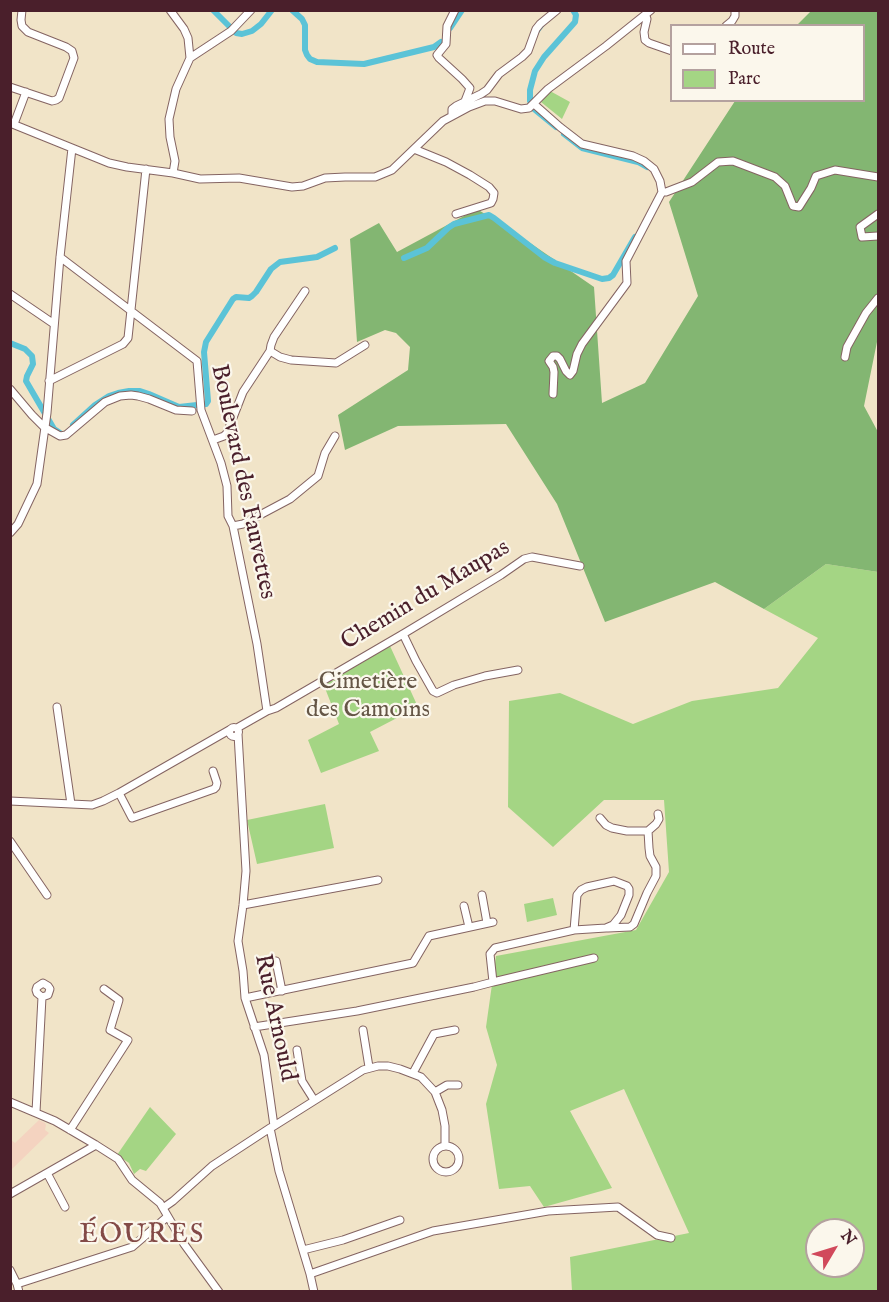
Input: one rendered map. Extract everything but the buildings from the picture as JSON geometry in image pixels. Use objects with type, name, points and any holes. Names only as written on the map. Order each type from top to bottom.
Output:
[{"type":"street","points":[[10,87],[52,101],[59,98],[74,58],[72,51],[66,47],[28,32],[22,26],[22,10]]},
{"type":"street","points":[[170,10],[188,38],[190,58],[176,89],[169,119],[175,161],[173,173]]},
{"type":"street","points":[[190,58],[233,29],[251,10]]},
{"type":"street","points":[[455,10],[448,22],[446,44],[437,56],[468,86],[470,91],[465,101]]},
{"type":"street","points":[[452,115],[452,109],[487,90],[499,74],[528,51],[536,29],[556,10]]},
{"type":"street","points":[[728,24],[735,16],[735,10]]},
{"type":"street","points":[[26,92],[12,124],[109,163],[200,179],[239,178],[292,187],[303,186],[326,178],[382,175],[393,170],[439,124],[452,115],[485,101],[499,102],[521,109],[533,105],[548,89],[649,13]]},
{"type":"street","points":[[649,13],[644,32],[645,40],[670,50]]},
{"type":"street","points":[[533,105],[582,144],[633,156],[644,161],[654,169],[662,192],[626,261],[627,283],[582,344],[573,371],[570,375],[557,356],[553,356],[549,361],[554,372],[553,393]]},
{"type":"street","points":[[10,533],[18,524],[37,484],[47,413],[72,148]]},
{"type":"street","points":[[414,149],[464,171],[489,187],[494,193],[491,203],[456,214]]},
{"type":"street","points":[[662,192],[692,182],[718,162],[733,161],[775,177],[785,186],[793,206],[799,207],[816,176],[834,170],[879,177]]},
{"type":"street","points":[[49,381],[123,344],[128,338],[146,169]]},
{"type":"street","points":[[879,214],[860,227],[862,237],[879,236]]},
{"type":"street","name":"Boulevard des Fauvettes","points":[[60,257],[197,361],[201,406],[225,475],[228,516],[233,526],[258,648],[267,711]]},
{"type":"street","points":[[213,440],[227,433],[243,392],[270,351],[274,337],[305,291]]},
{"type":"street","points":[[10,294],[54,324]]},
{"type":"street","points":[[845,357],[847,347],[866,313],[879,298]]},
{"type":"street","points":[[270,351],[291,360],[336,363],[365,345]]},
{"type":"street","points":[[10,389],[32,415],[60,436],[66,435],[105,402],[125,395],[144,397],[176,410],[192,411]]},
{"type":"street","points":[[233,526],[243,524],[290,499],[318,476],[325,453],[335,436]]},
{"type":"street","name":"Chemin du Maupas","points":[[267,711],[276,708],[403,634],[524,559],[532,557],[580,566]]},
{"type":"street","points":[[403,634],[416,662],[433,691],[437,693],[454,685],[485,676],[518,670]]},
{"type":"street","points":[[57,707],[71,804]]},
{"type":"street","points":[[10,801],[92,805],[120,793],[232,733],[267,711]]},
{"type":"street","name":"Rue Arnould","points":[[232,733],[238,745],[246,871],[238,941],[245,998],[264,1055],[279,1171],[314,1292]]},
{"type":"street","points":[[120,793],[132,818],[214,789],[217,783],[213,771]]},
{"type":"street","points":[[600,819],[612,828],[648,831],[659,819],[658,814]]},
{"type":"street","points":[[493,982],[490,954],[495,948],[574,930],[630,927],[634,924],[646,893],[656,876],[656,867],[650,856],[648,831]]},
{"type":"street","points":[[10,841],[47,895]]},
{"type":"street","points":[[243,905],[378,880]]},
{"type":"street","points":[[574,930],[577,895],[580,890],[614,881],[627,886],[629,895],[617,922],[606,928]]},
{"type":"street","points":[[245,998],[413,963],[429,936],[490,923],[483,895]]},
{"type":"street","points":[[464,906],[469,927]]},
{"type":"street","points":[[254,1027],[357,1011],[453,992],[594,958]]},
{"type":"street","points":[[276,961],[282,991]]},
{"type":"street","points":[[70,1130],[128,1040],[110,1030],[118,1000],[104,989]]},
{"type":"street","points":[[36,1112],[42,997]]},
{"type":"street","points":[[363,1030],[369,1067]]},
{"type":"street","points":[[413,1074],[434,1034],[455,1030]]},
{"type":"street","points":[[297,1050],[302,1082],[314,1100]]},
{"type":"street","points":[[163,1208],[212,1166],[369,1067],[388,1066],[413,1074],[428,1083],[435,1092],[442,1110],[445,1146]]},
{"type":"street","points":[[435,1092],[447,1085],[458,1085]]},
{"type":"street","points":[[10,1102],[36,1112],[115,1157],[132,1180],[158,1201],[184,1244],[219,1292]]},
{"type":"street","points":[[10,1194],[96,1145]]},
{"type":"street","points":[[47,1173],[65,1208]]},
{"type":"street","points":[[310,1274],[433,1231],[548,1211],[618,1207],[657,1235],[672,1239]]},
{"type":"street","points":[[10,1270],[18,1288],[132,1247],[167,1217]]},
{"type":"street","points":[[303,1250],[343,1240],[400,1220]]},
{"type":"shaded area","points":[[39,1120],[45,1123],[45,1130],[49,1133],[11,1170],[11,1140],[15,1143]]},
{"type":"green space","points":[[811,11],[878,11],[878,337],[864,406],[878,432],[878,572],[826,564],[764,609],[715,582],[605,622],[557,504],[506,424],[398,426],[345,450],[338,415],[408,370],[410,347],[396,333],[385,330],[357,342],[350,239],[379,223],[397,252],[477,209],[594,287],[602,403],[645,383],[698,296],[669,202],[734,102],[865,102],[865,24],[798,24]]},
{"type":"green space","points":[[550,91],[570,102],[562,119],[541,102]]},
{"type":"green space","points":[[826,564],[878,572],[878,1291],[572,1291],[570,1257],[689,1233],[624,1089],[570,1111],[612,1188],[544,1207],[530,1186],[499,1189],[486,1104],[497,1065],[486,1027],[496,956],[636,930],[669,872],[664,800],[604,800],[553,847],[508,807],[509,701],[560,693],[633,724],[692,701],[778,688],[818,638],[764,609]]},
{"type":"green space","name":"Cimetière des Camoins","points":[[390,646],[418,707],[370,732],[379,751],[321,773],[308,740],[339,724],[323,683],[329,679],[335,680],[344,670],[346,672]]},
{"type":"green space","points":[[325,804],[334,848],[257,864],[247,820]]},
{"type":"green space","points":[[553,898],[557,915],[527,922],[524,904]]},
{"type":"green space","points":[[150,1107],[176,1134],[146,1171],[140,1169],[134,1174],[129,1163],[117,1155]]},
{"type":"waterway","points":[[213,10],[236,33],[242,34],[252,31],[261,24],[272,10]]},
{"type":"waterway","points":[[292,10],[305,25],[307,55],[317,62],[364,64],[434,47],[441,42]]},
{"type":"waterway","points":[[450,28],[462,10]]},
{"type":"waterway","points":[[556,127],[534,109],[530,101],[530,90],[535,71],[544,57],[575,22],[576,15],[573,10]]},
{"type":"waterway","points":[[538,33],[544,25]]},
{"type":"waterway","points":[[564,134],[582,148],[638,162],[647,167]]},
{"type":"waterway","points":[[404,258],[427,248],[454,224],[489,215],[544,257],[602,279],[613,275],[635,237]]},
{"type":"waterway","points":[[73,425],[109,396],[129,391],[140,391],[179,407],[206,404],[208,401],[204,352],[206,342],[233,299],[252,296],[271,269],[280,262],[317,257],[335,248]]},
{"type":"waterway","points":[[10,343],[25,349],[32,356],[33,364],[26,381],[54,429],[60,433]]},
{"type":"district","name":"ÉOURES","points":[[142,1236]]}]
